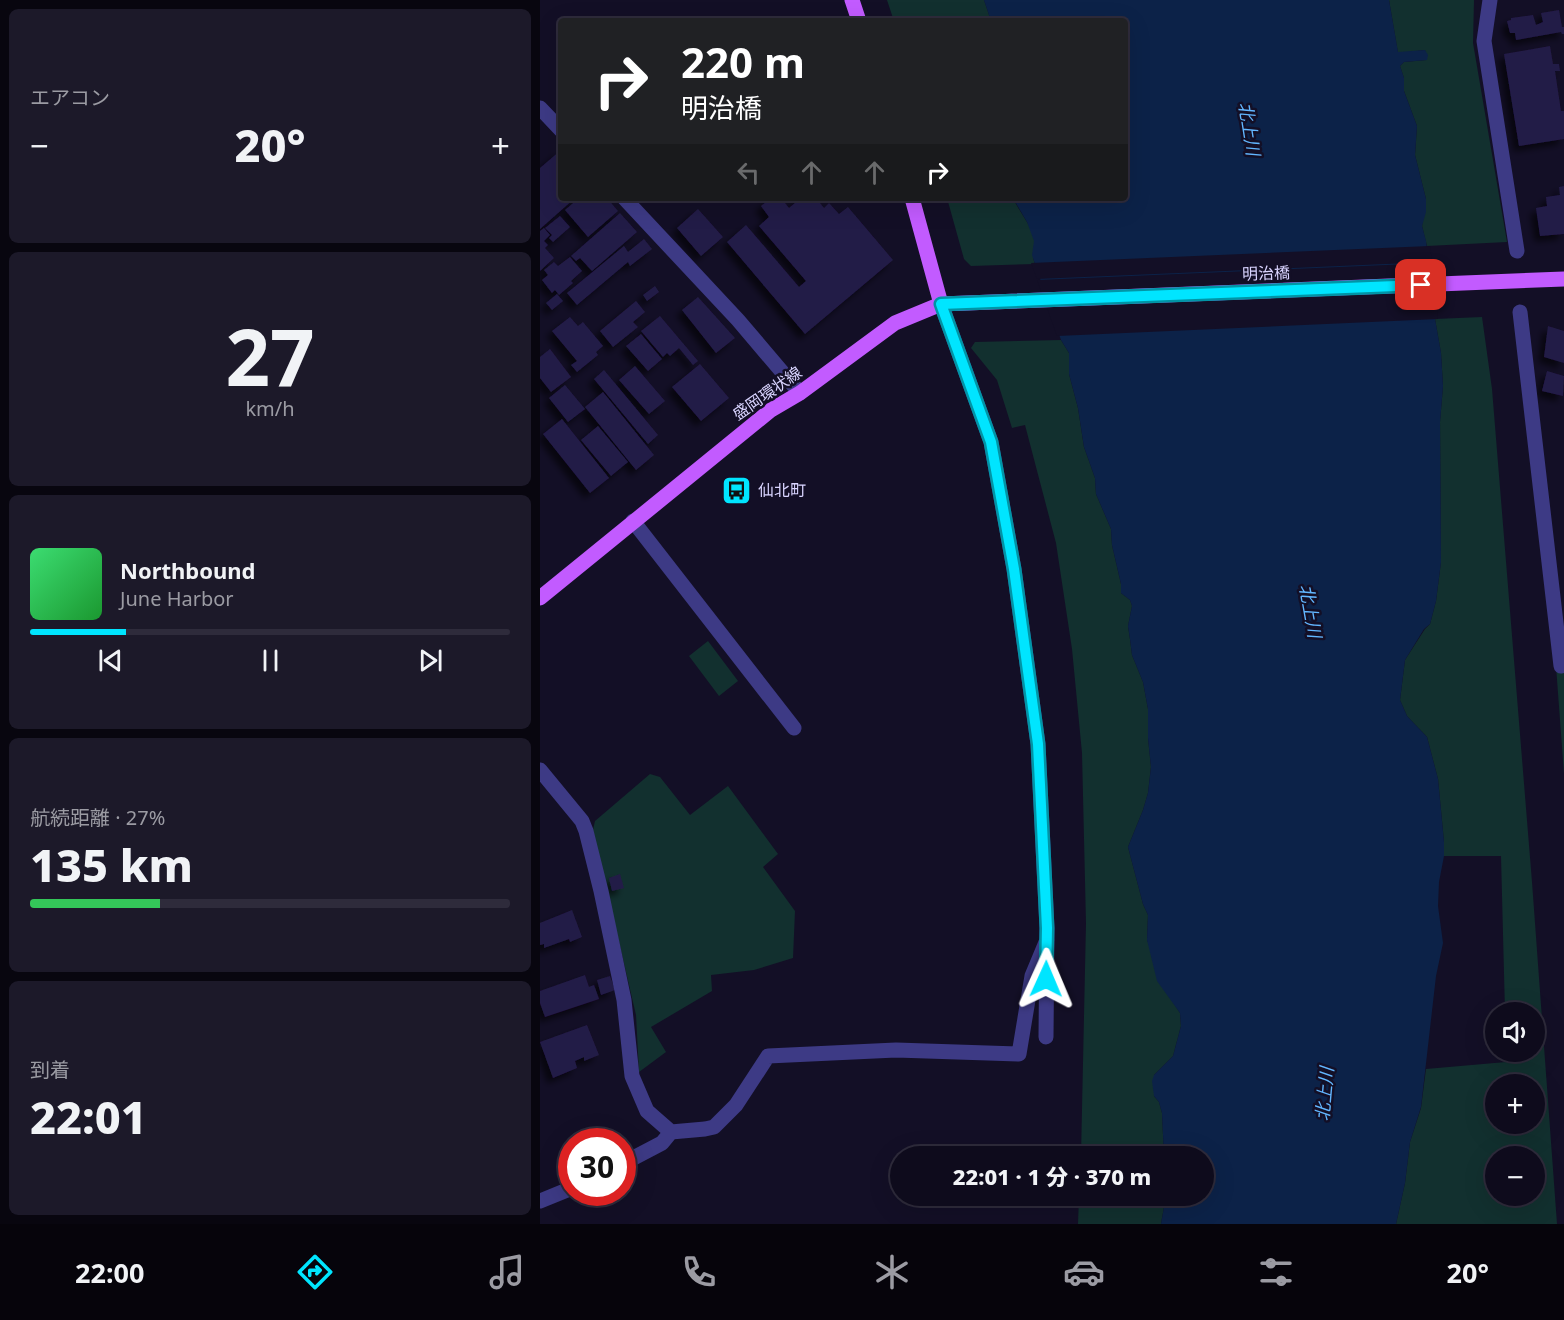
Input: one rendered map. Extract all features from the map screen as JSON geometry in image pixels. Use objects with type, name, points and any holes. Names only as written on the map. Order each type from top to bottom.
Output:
[{"type":"main road","points":[[852,0],[858,18]]},
{"type":"main road","points":[[913,201],[941,304]]},
{"type":"main road","name":"明治橋","points":[[941,304],[1564,279]]},
{"type":"main road","name":"盛岡環状線","points":[[540,598],[771,410],[800,393],[895,323],[941,304]]},
{"type":"street","points":[[1490,0],[1484,41],[1517,251]]},
{"type":"street","points":[[540,108],[558,127]]},
{"type":"street","points":[[627,201],[738,320],[800,393]]},
{"type":"street","points":[[941,304],[991,442],[1014,569],[1038,744],[1047,940],[1046,1037]]},
{"type":"street","points":[[1520,312],[1561,666]]},
{"type":"street","points":[[633,521],[794,728]]},
{"type":"street","points":[[540,770],[582,821],[586,831],[624,1000],[632,1076],[647,1111],[671,1132]]},
{"type":"street","points":[[636,1157],[662,1143],[671,1132],[714,1127],[736,1105],[768,1056],[896,1050],[1019,1054],[1032,976],[1047,940]]},
{"type":"street","points":[[540,1201],[558,1194]]},
{"type":"green space","points":[[887,0],[984,0],[990,18],[893,18]]},
{"type":"green space","points":[[1389,0],[1474,0],[1473,43],[1507,242],[1427,246],[1422,226],[1426,199],[1415,155],[1417,126],[1404,91],[1404,78],[1400,66],[1404,62],[1426,60],[1425,50],[1398,53]]},
{"type":"green space","points":[[948,201],[1014,201],[1032,234],[1035,264],[971,266],[964,259]]},
{"type":"green space","points":[[1482,317],[1492,389],[1541,1002],[1505,1002],[1501,856],[1444,856],[1438,779],[1427,737],[1407,716],[1400,700],[1405,660],[1430,624],[1436,601],[1441,562],[1440,422],[1443,386],[1441,353],[1435,319]]},
{"type":"green space","points":[[1061,340],[1069,353],[1069,374],[1078,408],[1084,447],[1095,478],[1096,494],[1111,529],[1121,593],[1130,600],[1132,606],[1128,626],[1132,655],[1143,682],[1148,709],[1151,767],[1148,793],[1128,847],[1148,915],[1147,940],[1171,999],[1180,1013],[1181,1026],[1173,1056],[1154,1075],[1154,1096],[1159,1102],[1162,1113],[1164,1146],[1081,1146],[1086,923],[1082,753],[1072,649],[1056,543],[1025,425],[1012,428],[997,380],[971,348],[975,342]]},
{"type":"green space","points":[[708,641],[738,681],[719,696],[689,656]]},
{"type":"green space","points":[[1556,666],[1564,666],[1564,774]]},
{"type":"green space","points":[[650,774],[660,777],[690,815],[728,786],[778,854],[763,867],[795,911],[793,958],[754,970],[711,975],[712,991],[651,1027],[666,1052],[639,1072],[636,1015],[593,830],[595,821]]},
{"type":"green space","points":[[1545,1060],[1557,1224],[1396,1224],[1405,1183],[1410,1142],[1421,1108],[1426,1069],[1506,1062],[1545,1062]]},
{"type":"green space","points":[[1079,1206],[1164,1206],[1161,1224],[1078,1224]]},
{"type":"water","name":"北上川","points":[[984,0],[1389,0],[1398,52],[1425,50],[1428,55],[1427,60],[1404,62],[1400,66],[1404,78],[1404,91],[1417,126],[1415,155],[1426,199],[1426,212],[1422,226],[1441,353],[1443,386],[1440,422],[1441,562],[1436,601],[1430,624],[1424,629],[1405,660],[1400,700],[1407,716],[1427,737],[1438,779],[1444,842],[1438,906],[1443,943],[1436,976],[1421,1107],[1410,1142],[1405,1183],[1396,1224],[1161,1224],[1164,1206],[1214,1206],[1214,1146],[1164,1146],[1162,1113],[1159,1102],[1154,1096],[1152,1081],[1154,1075],[1173,1056],[1181,1026],[1180,1013],[1157,981],[1147,940],[1148,915],[1128,847],[1148,793],[1151,767],[1148,709],[1143,682],[1132,655],[1128,626],[1132,606],[1130,600],[1121,593],[1111,529],[1096,494],[1095,478],[1084,447],[1078,408],[1069,374],[1069,353],[1061,340],[1032,255],[1034,241],[1027,222],[1015,201],[1128,201],[1128,18],[990,18]]},
{"type":"pier","points":[[1430,246],[1432,262],[1037,279],[1031,263]]},
{"type":"pier","points":[[1432,263],[1438,319],[1057,336],[1037,280]]},
{"type":"building","points":[[1559,10],[1564,34],[1561,32],[1516,40],[1515,33],[1510,33],[1507,21],[1511,18],[1533,15],[1536,25],[1543,22],[1541,13]]},
{"type":"building","points":[[1550,46],[1553,64],[1559,64],[1560,71],[1555,71],[1561,111],[1564,111],[1564,139],[1519,146],[1504,54]]},
{"type":"building","points":[[558,153],[556,170],[558,172],[558,201],[572,201],[540,229],[540,168]]},
{"type":"building","points":[[1564,186],[1564,234],[1540,236],[1536,208],[1547,206],[1546,197],[1560,195],[1559,187]]},
{"type":"building","points":[[576,201],[610,201],[618,211],[588,237],[565,210]]},
{"type":"building","points":[[767,201],[783,201],[789,208],[797,201],[818,201],[824,208],[829,203],[839,214],[848,207],[893,260],[805,334],[727,242],[746,225],[799,287],[806,281],[759,226],[769,217],[761,206]]},
{"type":"building","points":[[698,209],[723,237],[701,256],[677,228]]},
{"type":"building","points":[[620,213],[637,232],[592,271],[580,258],[576,261],[571,256]]},
{"type":"building","points":[[560,216],[570,227],[553,242],[549,238],[552,235],[545,228]]},
{"type":"building","points":[[544,228],[550,235],[544,241],[548,245],[545,248],[554,258],[540,271],[540,231]]},
{"type":"building","points":[[644,239],[652,249],[630,266],[628,262],[577,305],[567,293],[624,246],[628,252]]},
{"type":"building","points":[[570,257],[582,271],[571,281],[573,283],[559,295],[555,290],[552,293],[542,280],[548,275],[544,270],[554,262],[558,266]]},
{"type":"building","points":[[655,286],[659,292],[647,301],[643,295]]},
{"type":"building","points":[[557,294],[563,301],[552,310],[546,303]]},
{"type":"building","points":[[698,297],[735,338],[716,353],[682,310]]},
{"type":"building","points":[[636,301],[645,312],[633,322],[638,327],[613,347],[600,331]]},
{"type":"building","points":[[660,316],[698,361],[693,365],[679,348],[670,356],[667,353],[663,357],[641,331]]},
{"type":"building","points":[[570,317],[578,326],[583,322],[603,346],[596,352],[598,355],[577,372],[571,365],[577,361],[552,331]]},
{"type":"building","points":[[1548,326],[1564,331],[1564,363],[1544,357]]},
{"type":"building","points":[[641,334],[662,359],[648,371],[626,346]]},
{"type":"building","points":[[550,349],[571,377],[551,392],[540,378],[540,357]]},
{"type":"building","points":[[700,364],[729,398],[701,421],[672,387]]},
{"type":"building","points":[[635,366],[665,401],[649,414],[619,380]]},
{"type":"building","points":[[604,370],[658,435],[648,444],[594,379]]},
{"type":"building","points":[[1547,371],[1564,376],[1563,396],[1542,391]]},
{"type":"building","points":[[565,385],[585,409],[568,422],[549,398]]},
{"type":"building","points":[[603,392],[654,455],[636,470],[585,407]]},
{"type":"building","points":[[562,419],[609,478],[590,493],[543,434]]},
{"type":"building","points":[[598,426],[628,462],[611,476],[581,440]]},
{"type":"building","points":[[620,874],[624,888],[612,891],[609,878]]},
{"type":"building","points":[[572,910],[582,937],[544,948],[544,944],[540,945],[540,923]]},
{"type":"building","points":[[585,975],[589,987],[594,985],[599,999],[545,1017],[540,1003],[540,991]]},
{"type":"building","points":[[610,976],[615,990],[601,995],[597,980]]},
{"type":"building","points":[[587,1025],[599,1055],[584,1061],[584,1057],[575,1061],[577,1068],[553,1078],[540,1042]]},
{"type":"place","name":"仙北町","points":[[737,490]]},
{"type":"route","points":[[1046,979],[1047,928],[1038,744],[1014,569],[991,442],[941,304],[1421,285]]}]
